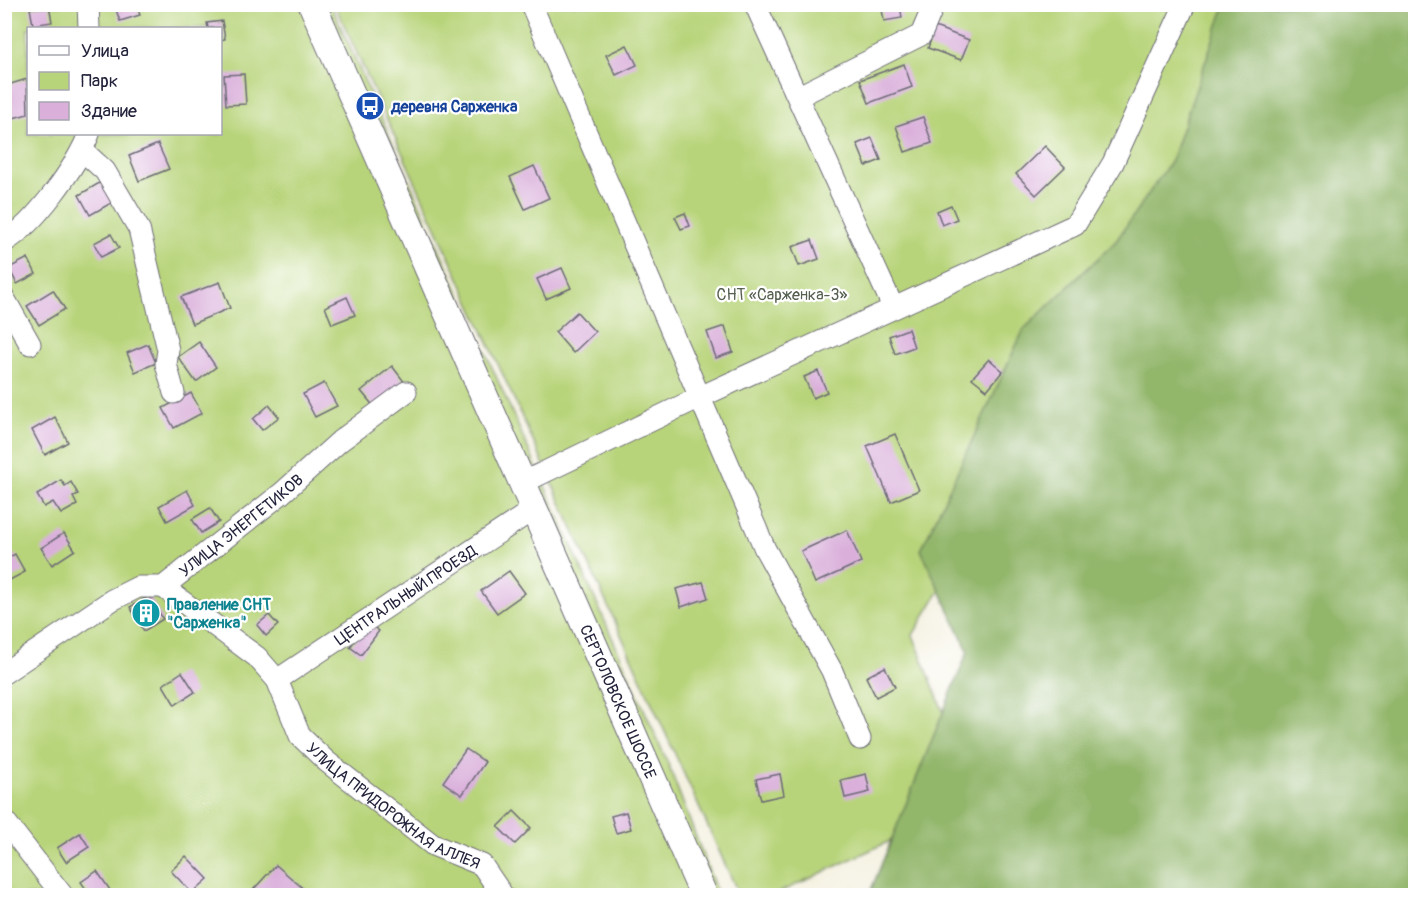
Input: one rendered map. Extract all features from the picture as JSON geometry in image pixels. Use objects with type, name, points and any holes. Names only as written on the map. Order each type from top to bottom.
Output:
[{"type":"main road","name":"СЕРТОЛОВСКОЕ ШОССЕ","points":[[312,4],[704,896]]},
{"type":"street","points":[[88,4],[89,27]]},
{"type":"street","points":[[531,4],[765,549],[832,670],[860,739]]},
{"type":"street","points":[[755,4],[893,307]]},
{"type":"street","points":[[798,96],[921,35],[934,4]]},
{"type":"street","points":[[522,483],[893,307],[1075,225],[1113,163],[1185,4]]},
{"type":"street","points":[[4,242],[20,233],[74,166],[86,142]]},
{"type":"street","points":[[86,142],[139,230],[168,350],[166,364],[174,393]]},
{"type":"street","points":[[4,298],[30,344]]},
{"type":"street","name":"УЛИЦА ЭНЕРГЕТИКОВ","points":[[4,673],[112,600],[138,587],[163,587],[282,493],[340,441],[406,392]]},
{"type":"street","name":"ЦЕНТРАЛЬНЫЙ ПРОЕЗД","points":[[277,680],[534,509]]},
{"type":"street","name":"УЛИЦА ПРИДОРОЖНАЯ АЛЛЕЯ","points":[[163,587],[257,657],[277,680],[300,736],[326,760],[433,845],[482,865],[503,896]]},
{"type":"street","points":[[4,820],[63,896]]},
{"type":"green space","points":[[5,5],[331,5],[667,761],[718,895],[5,896]]},
{"type":"green space","name":"СНТ «Сарженка-3»","points":[[335,5],[1292,5],[913,635],[978,800],[774,895],[739,895]]},
{"type":"green space","points":[[1225,5],[1415,5],[1415,895],[869,895],[968,651],[921,550],[1024,329],[1116,241],[1171,161]]},
{"type":"building","points":[[114,4],[136,4],[140,15],[120,21]]},
{"type":"building","points":[[881,4],[900,4],[902,18],[884,21]]},
{"type":"building","points":[[49,5],[52,22],[33,25],[30,8]]},
{"type":"building","points":[[222,21],[225,39],[222,40],[222,27],[208,27],[207,23]]},
{"type":"building","points":[[935,27],[969,40],[961,60],[928,48]]},
{"type":"building","points":[[627,45],[637,65],[616,75],[606,55]]},
{"type":"building","points":[[904,64],[912,87],[869,103],[860,80]]},
{"type":"building","points":[[244,74],[246,104],[226,105],[224,75]]},
{"type":"building","points":[[27,79],[27,114],[13,118],[4,86]]},
{"type":"building","points":[[923,117],[932,143],[905,152],[896,126]]},
{"type":"building","points":[[872,138],[881,160],[866,166],[857,144]]},
{"type":"building","points":[[158,144],[169,169],[139,181],[129,156]]},
{"type":"building","points":[[1045,146],[1065,167],[1036,195],[1016,174]]},
{"type":"building","points":[[534,166],[549,198],[525,209],[510,177]]},
{"type":"building","points":[[101,182],[113,202],[90,215],[79,195]]},
{"type":"building","points":[[951,205],[957,219],[942,225],[937,211]]},
{"type":"building","points":[[685,213],[690,226],[681,229],[675,217]]},
{"type":"building","points":[[111,234],[119,248],[101,257],[94,243]]},
{"type":"building","points":[[812,240],[819,259],[799,266],[792,247]]},
{"type":"building","points":[[28,258],[36,274],[17,284],[9,268]]},
{"type":"building","points":[[562,268],[571,288],[546,299],[537,279]]},
{"type":"building","points":[[220,282],[230,308],[192,324],[181,297]]},
{"type":"building","points":[[53,290],[65,309],[39,325],[27,306]]},
{"type":"building","points":[[347,297],[355,315],[332,324],[325,307]]},
{"type":"building","points":[[577,312],[595,332],[573,353],[555,332]]},
{"type":"building","points":[[725,326],[733,352],[716,358],[707,332]]},
{"type":"building","points":[[908,329],[914,347],[895,354],[889,336]]},
{"type":"building","points":[[199,342],[216,367],[196,382],[178,357]]},
{"type":"building","points":[[148,344],[156,363],[135,372],[127,353]]},
{"type":"building","points":[[989,359],[1003,371],[987,390],[972,378]]},
{"type":"building","points":[[392,366],[406,384],[375,408],[361,391]]},
{"type":"building","points":[[818,371],[827,392],[813,398],[804,377]]},
{"type":"building","points":[[324,383],[337,406],[315,417],[303,394]]},
{"type":"building","points":[[191,393],[202,413],[174,428],[163,408]]},
{"type":"building","points":[[269,405],[279,417],[262,430],[253,419]]},
{"type":"building","points":[[55,417],[68,442],[45,455],[32,430]]},
{"type":"building","points":[[895,434],[919,490],[891,502],[867,446]]},
{"type":"building","points":[[61,480],[65,486],[71,482],[78,494],[73,497],[77,505],[61,514],[53,502],[44,507],[37,495]]},
{"type":"building","points":[[187,490],[195,505],[167,521],[159,506]]},
{"type":"building","points":[[210,508],[219,522],[201,533],[192,519]]},
{"type":"building","points":[[847,530],[861,562],[815,583],[801,551]]},
{"type":"building","points":[[64,533],[75,550],[52,565],[41,548]]},
{"type":"building","points":[[15,554],[25,572],[6,582],[4,560]]},
{"type":"building","points":[[509,571],[525,593],[497,613],[481,591]]},
{"type":"building","points":[[703,582],[708,598],[681,607],[676,589]]},
{"type":"building","name":"Правление СНТ \"Сарженка\"","points":[[149,596],[163,619],[144,631],[130,607]]},
{"type":"building","points":[[269,615],[278,625],[266,636],[257,625]]},
{"type":"building","points":[[368,623],[379,631],[361,655],[350,647]]},
{"type":"building","points":[[885,667],[895,687],[876,697],[866,677]]},
{"type":"building","points":[[182,672],[195,692],[175,705],[163,685]]},
{"type":"building","points":[[466,749],[485,762],[462,795],[443,782]]},
{"type":"building","points":[[780,774],[784,795],[761,800],[756,779]]},
{"type":"building","points":[[866,774],[870,792],[845,798],[841,780]]},
{"type":"building","points":[[514,811],[531,828],[515,844],[498,827]]},
{"type":"building","points":[[626,812],[631,829],[616,833],[611,816]]},
{"type":"building","points":[[80,833],[89,847],[66,862],[57,848]]},
{"type":"building","points":[[186,856],[208,879],[192,893],[171,871]]},
{"type":"building","points":[[276,865],[305,890],[300,896],[259,896],[253,890]]},
{"type":"building","points":[[97,871],[110,890],[102,896],[91,896],[81,882]]},
{"type":"place","name":"деревня Сарженка","points":[[370,106]]},
{"type":"place","name":"Правление СНТ \"Сарженка\"","points":[[146,613]]}]
